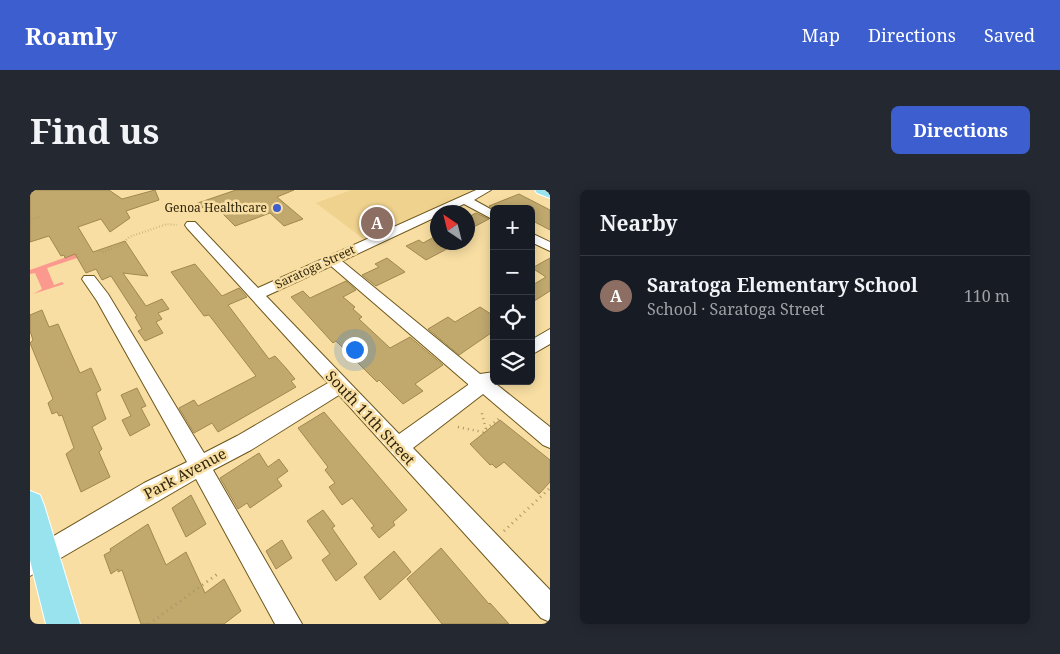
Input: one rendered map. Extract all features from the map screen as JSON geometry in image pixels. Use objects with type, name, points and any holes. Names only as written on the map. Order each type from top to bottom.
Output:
[{"type":"main road","points":[[542,190],[550,194]]},
{"type":"main road","points":[[30,505],[37,560],[63,624]]},
{"type":"street","name":"Saratoga Street","points":[[255,295],[485,190]]},
{"type":"street","points":[[464,199],[490,214]]},
{"type":"street","name":"South 11th Street","points":[[192,225],[255,295],[550,609]]},
{"type":"street","points":[[535,239],[550,248]]},
{"type":"street","points":[[332,260],[488,381],[550,439]]},
{"type":"street","points":[[90,279],[113,314],[289,624]]},
{"type":"street","points":[[535,346],[550,335]]},
{"type":"street","points":[[398,447],[488,381]]},
{"type":"street","name":"Park Avenue","points":[[37,560],[152,491],[244,443],[340,385]]},
{"type":"path","points":[[30,220],[40,217]]},
{"type":"path","points":[[100,251],[103,252],[122,245],[129,236],[167,224],[176,225]]},
{"type":"path","points":[[77,254],[79,258]]},
{"type":"path","points":[[481,410],[486,429]]},
{"type":"path","points":[[458,427],[482,433],[504,414]]},
{"type":"path","points":[[504,531],[550,488]]},
{"type":"path","points":[[149,624],[219,573]]},
{"type":"shaded area","points":[[351,190],[485,190],[452,205],[430,205],[430,215],[369,243],[316,203]]},
{"type":"shaded area","points":[[75,254],[77,258],[47,268],[54,285],[62,282],[64,284],[33,294],[42,289],[35,273],[30,274],[30,270]]},
{"type":"building","points":[[30,190],[109,190],[122,199],[155,190],[159,200],[126,211],[130,218],[110,232],[101,219],[78,227],[93,252],[125,241],[148,276],[123,273],[146,306],[162,299],[169,309],[158,313],[162,319],[156,322],[163,333],[145,341],[138,331],[142,329],[135,317],[137,316],[111,276],[102,280],[96,269],[86,273],[75,254],[65,258],[64,255],[61,256],[49,236],[30,242]]},
{"type":"building","name":"Genoa Healthcare","points":[[236,190],[294,190],[277,197],[303,219],[284,226],[270,213],[235,226],[218,209],[189,206]]},
{"type":"building","points":[[519,194],[550,210],[550,230],[535,222],[535,205],[492,205]]},
{"type":"building","points":[[476,213],[489,219],[475,226]]},
{"type":"building","points":[[430,239],[430,250],[445,250],[426,260],[406,246],[419,240],[423,243]]},
{"type":"building","points":[[387,258],[405,272],[376,286],[362,275],[379,267],[375,264]]},
{"type":"building","points":[[550,258],[550,291],[535,300],[535,284],[546,277],[535,270],[535,266]]},
{"type":"building","points":[[195,264],[222,296],[239,288],[247,297],[228,305],[269,359],[275,356],[295,379],[291,381],[296,387],[218,432],[212,423],[194,433],[179,408],[194,400],[198,406],[256,376],[209,315],[204,316],[171,272]]},
{"type":"building","points":[[346,281],[356,290],[343,297],[355,307],[353,309],[362,317],[359,319],[390,348],[410,337],[443,365],[415,384],[423,391],[403,404],[379,380],[377,382],[336,341],[333,343],[291,297],[303,291],[310,298]]},
{"type":"building","points":[[480,307],[490,313],[490,334],[459,355],[428,329],[448,317],[455,322]]},
{"type":"building","points":[[42,310],[49,327],[58,324],[80,373],[91,368],[101,390],[96,393],[106,419],[92,427],[102,449],[99,452],[110,477],[81,492],[66,454],[74,448],[62,415],[59,416],[57,412],[52,414],[48,403],[53,399],[30,343],[33,340],[30,331],[30,315]]},
{"type":"building","points":[[137,388],[146,406],[141,408],[150,425],[130,436],[122,420],[131,416],[121,395]]},
{"type":"building","points":[[324,412],[407,510],[393,522],[395,525],[379,538],[371,528],[374,526],[352,498],[342,505],[329,487],[335,483],[325,470],[328,467],[298,428]]},
{"type":"building","points":[[500,420],[550,460],[550,482],[539,494],[504,462],[496,468],[492,464],[490,465],[470,444]]},
{"type":"building","points":[[259,453],[268,467],[279,459],[288,471],[277,479],[282,486],[250,508],[247,503],[238,509],[220,478]]},
{"type":"building","points":[[191,495],[206,524],[186,537],[172,508]]},
{"type":"building","points":[[323,510],[335,526],[332,528],[357,564],[336,581],[322,560],[330,554],[307,521]]},
{"type":"building","points":[[148,524],[166,565],[186,552],[205,593],[224,579],[241,611],[224,624],[141,624],[122,570],[118,572],[118,569],[111,574],[104,555]]},
{"type":"building","points":[[282,540],[292,558],[276,569],[266,551]]},
{"type":"building","points":[[441,548],[489,604],[509,624],[442,624],[407,579]]},
{"type":"building","points":[[394,551],[411,572],[380,600],[364,577]]},
{"type":"place","name":"Genoa Healthcare","points":[[277,208]]},
{"type":"place","name":"Saratoga Elementary School","points":[[377,223]]}]
